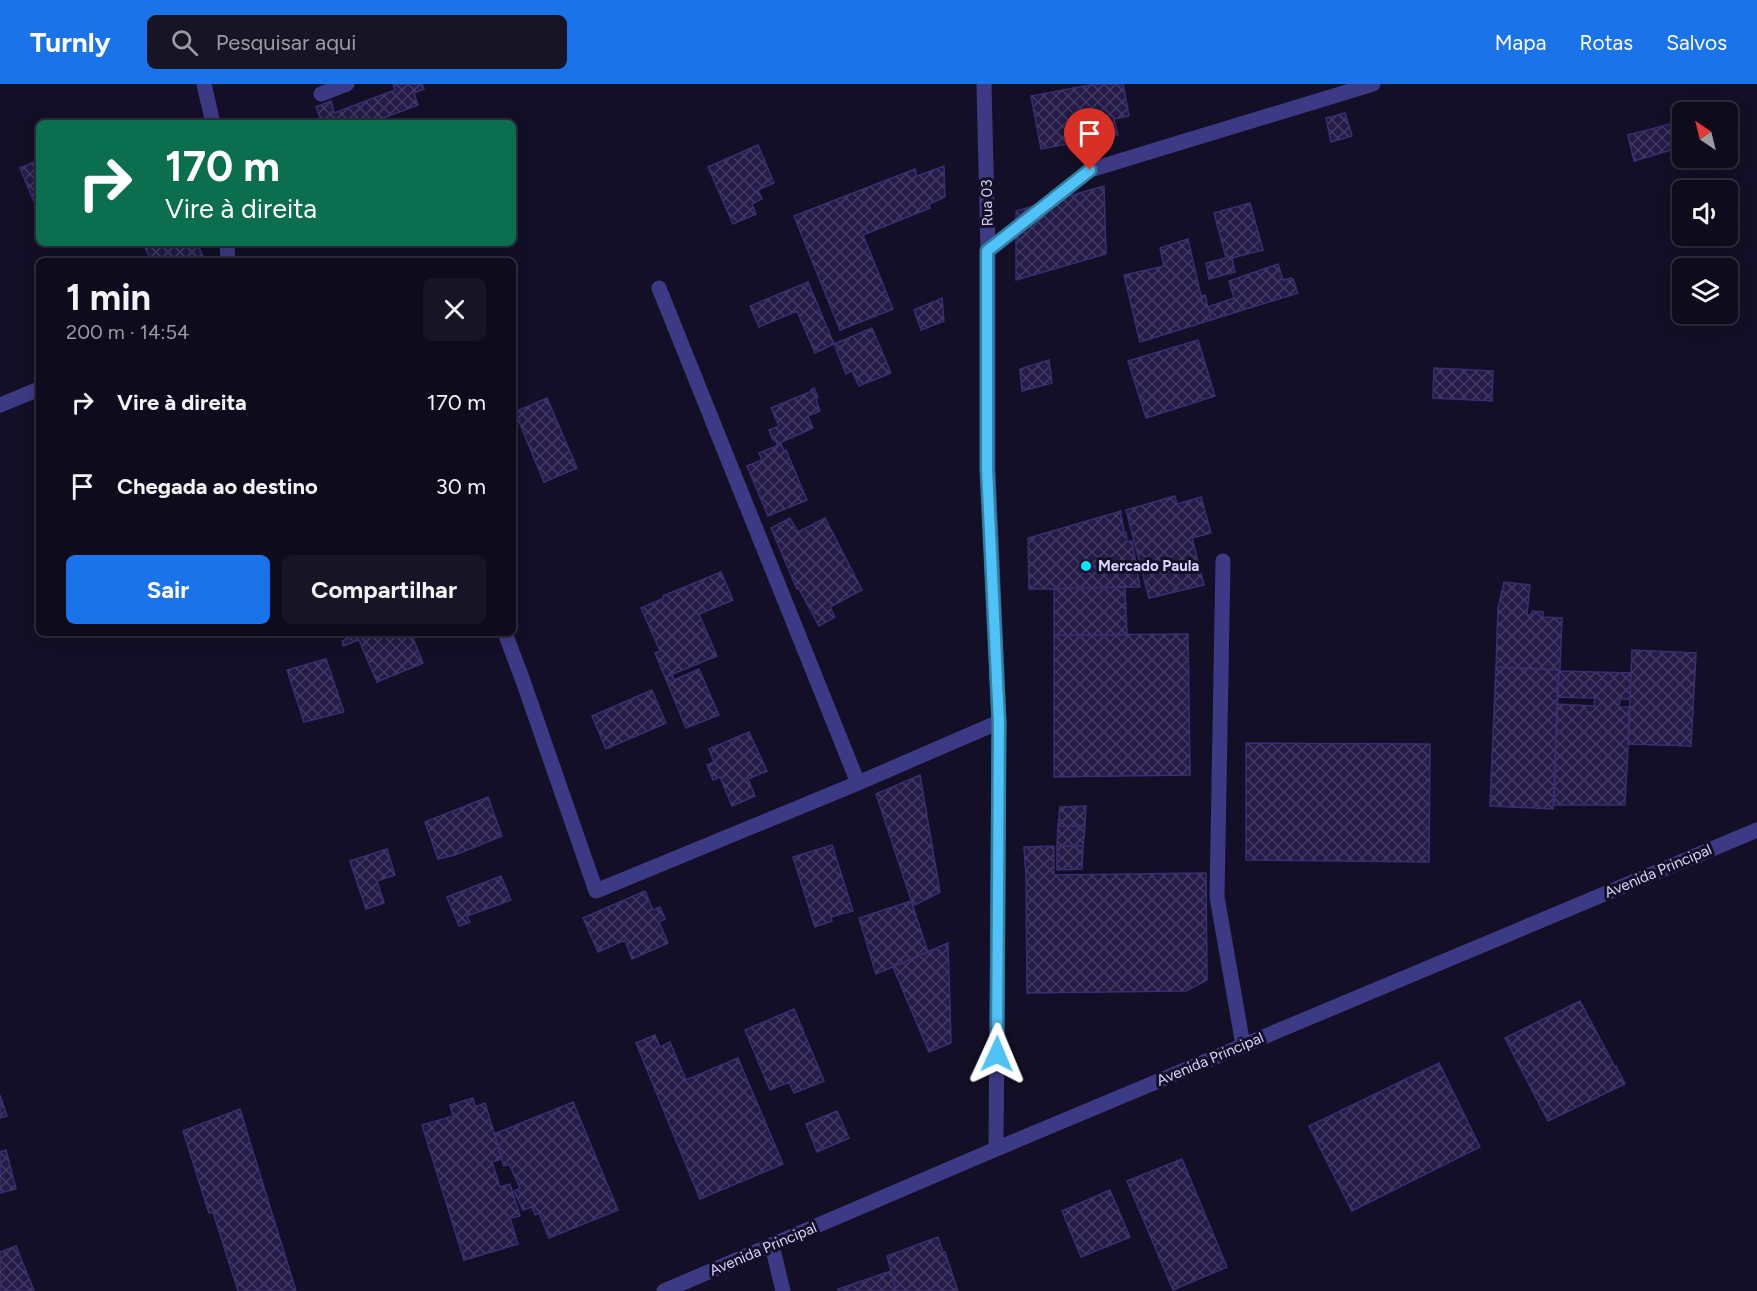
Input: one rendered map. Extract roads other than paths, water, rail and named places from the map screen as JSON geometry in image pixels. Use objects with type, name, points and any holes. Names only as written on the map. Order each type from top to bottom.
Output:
[{"type":"street","points":[[204,84],[212,119]]},
{"type":"street","points":[[321,94],[347,84]]},
{"type":"street","name":"Rua 03","points":[[984,84],[987,469],[999,722],[996,1149]]},
{"type":"street","points":[[987,251],[1090,170],[1373,84]]},
{"type":"street","points":[[658,288],[858,783]]},
{"type":"street","points":[[0,405],[36,390]]},
{"type":"street","points":[[1223,561],[1217,897],[1244,1045]]},
{"type":"street","points":[[506,636],[596,891],[999,722]]},
{"type":"street","name":"Avenida Principal","points":[[664,1291],[996,1149],[1757,830]]},
{"type":"street","points":[[772,1245],[783,1291]]},
{"type":"place","name":"Mercado Paula","points":[[1086,566]]}]
